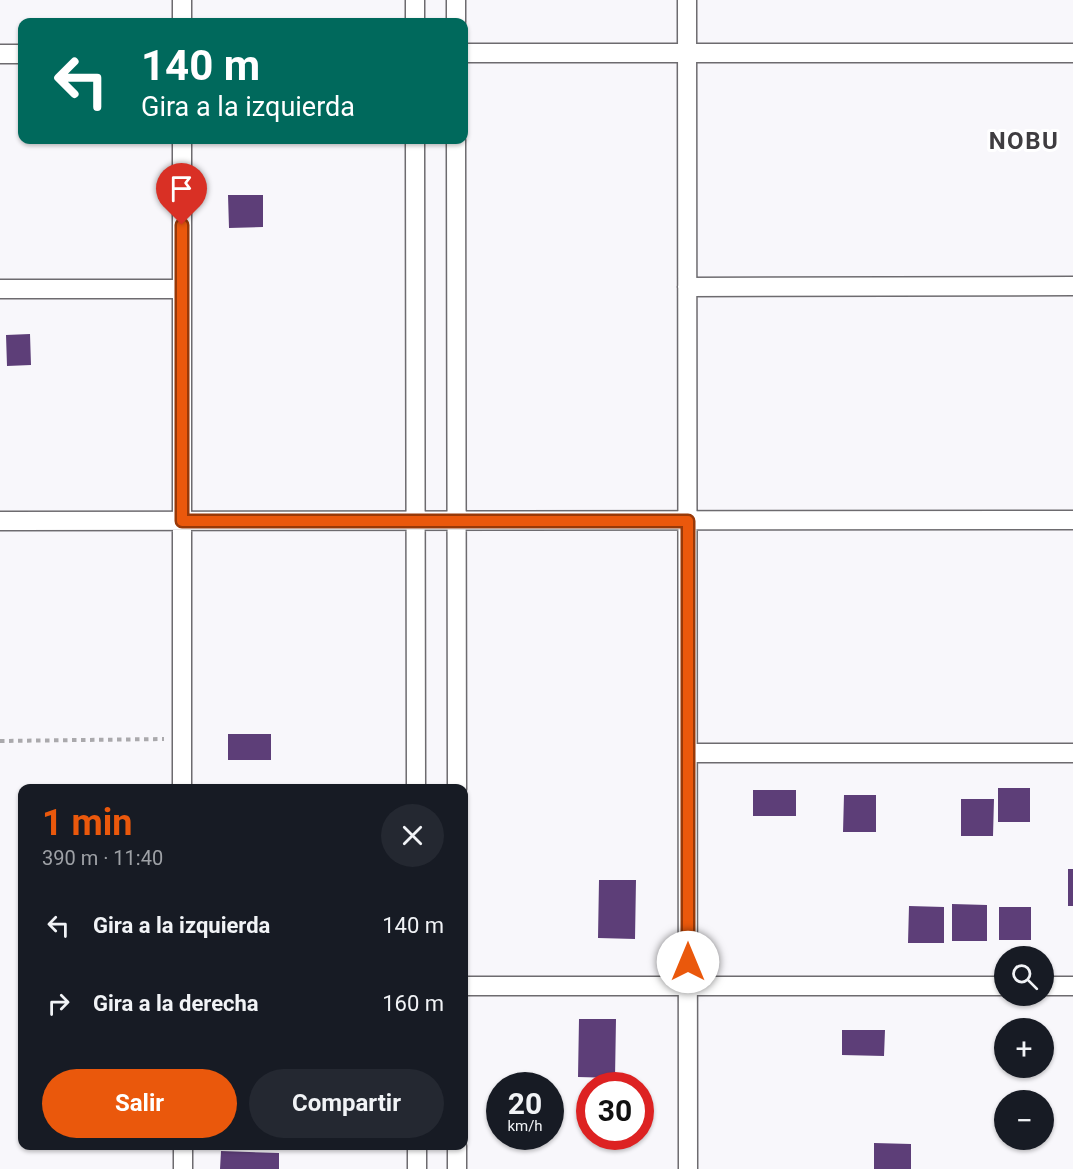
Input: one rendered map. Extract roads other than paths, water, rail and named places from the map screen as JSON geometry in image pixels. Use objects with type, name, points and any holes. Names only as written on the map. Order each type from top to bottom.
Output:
[{"type":"street","points":[[182,0],[182,18]]},
{"type":"street","points":[[415,0],[415,18]]},
{"type":"street","points":[[456,0],[456,18]]},
{"type":"street","points":[[687,0],[688,1169]]},
{"type":"street","points":[[468,53],[1073,53]]},
{"type":"street","points":[[0,54],[18,54]]},
{"type":"street","points":[[182,144],[183,784]]},
{"type":"street","points":[[415,144],[416,784]]},
{"type":"street","points":[[456,144],[457,784]]},
{"type":"street","points":[[687,287],[1073,286]]},
{"type":"street","points":[[0,289],[182,289]]},
{"type":"street","points":[[0,521],[1073,520]]},
{"type":"street","points":[[688,753],[1073,753]]},
{"type":"street","points":[[468,986],[994,986]]},
{"type":"street","points":[[1054,986],[1073,986]]},
{"type":"street","points":[[183,1150],[183,1169]]},
{"type":"street","points":[[417,1150],[417,1169]]},
{"type":"street","points":[[457,1150],[457,1169]]},
{"type":"district","name":"NOBU","points":[[1024,141]]}]
